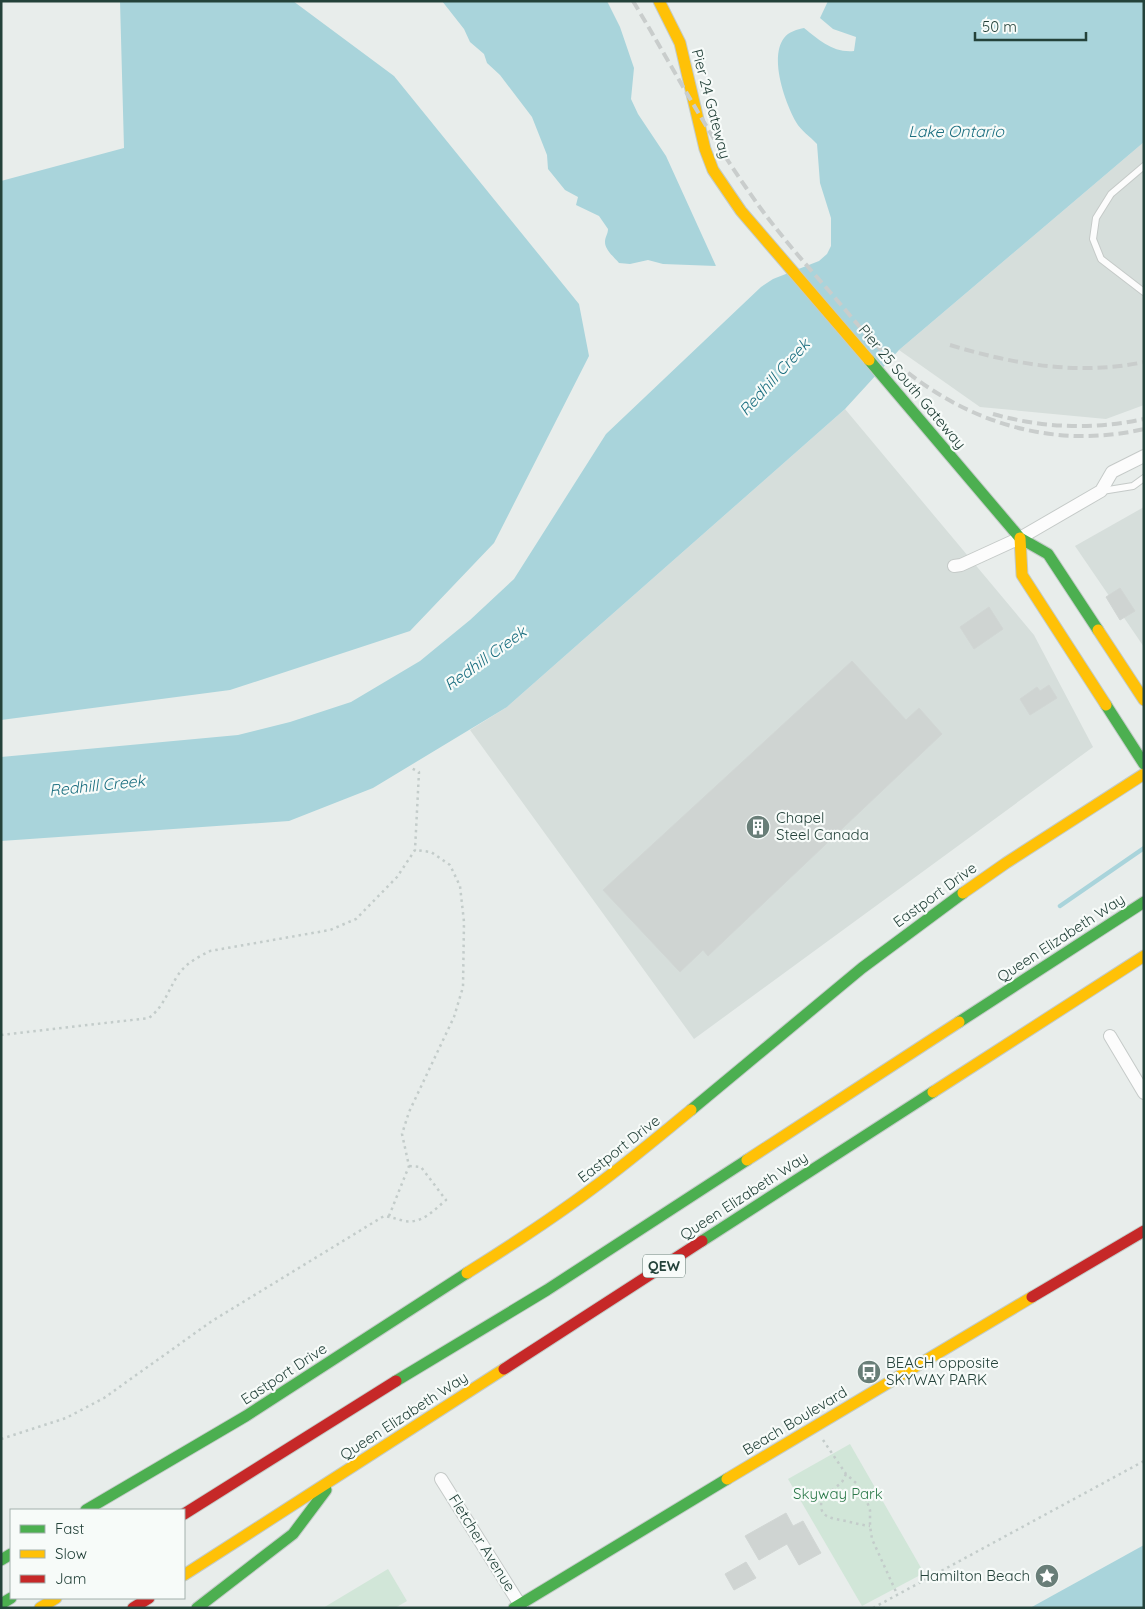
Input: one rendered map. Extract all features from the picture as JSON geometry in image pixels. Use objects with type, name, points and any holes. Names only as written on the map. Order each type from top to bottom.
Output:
[{"type":"main road","name":"Pier 24 Gateway","points":[[659,1],[680,43],[705,149],[713,170],[741,211],[780,257]]},
{"type":"main road","name":"Pier 25 South Gateway","points":[[780,257],[1020,538],[1048,554],[1144,700]]},
{"type":"main road","points":[[1020,538],[1022,575],[1144,764]]},
{"type":"main road","name":"Eastport Drive","points":[[88,1509],[246,1416],[526,1235],[638,1154],[869,962],[977,883],[1144,774]]},
{"type":"main road","name":"Queen Elizabeth Way","points":[[185,1513],[415,1369],[547,1290],[1144,902]]},
{"type":"main road","name":"Queen Elizabeth Way","points":[[185,1574],[1144,956]]},
{"type":"main road","name":"Beach Boulevard","points":[[519,1607],[814,1426],[1144,1230]]},
{"type":"main road","points":[[197,1608],[293,1534],[335,1479]]},
{"type":"main road","points":[[40,1608],[54,1599]]},
{"type":"main road","points":[[133,1608],[147,1599]]},
{"type":"street","points":[[954,566],[961,565],[1020,538],[1101,491],[1112,472],[1144,456]]},
{"type":"street","points":[[1110,1036],[1144,1093]]},
{"type":"street","name":"Fletcher Avenue","points":[[441,1479],[519,1607]]},
{"type":"lane","points":[[1144,166],[1111,194],[1096,218],[1093,239],[1102,259],[1144,292]]},
{"type":"lane","points":[[1101,491],[1133,486],[1144,478]]},
{"type":"path","points":[[1,1035],[149,1018],[160,1009],[179,973],[196,958],[210,951],[330,930],[356,919],[397,877],[415,850],[419,772],[411,768]]},
{"type":"path","points":[[389,1216],[409,1166],[402,1134],[409,1112],[454,1017],[463,988],[464,922],[460,886],[450,865],[431,852],[415,850]]},
{"type":"path","points":[[1,1439],[66,1418],[104,1398],[212,1321],[384,1216],[404,1221],[416,1221],[426,1217],[446,1200],[421,1167],[409,1166]]},
{"type":"path","points":[[814,1426],[846,1474],[856,1483],[865,1496],[870,1510],[870,1526],[877,1552],[897,1594]]},
{"type":"path","points":[[873,1608],[1144,1461]]},
{"type":"path","points":[[846,1474],[842,1482],[822,1498],[822,1512],[833,1519],[870,1526]]},
{"type":"shaded area","points":[[1144,142],[1144,405],[1106,419],[980,407],[899,350]]},
{"type":"shaded area","points":[[845,409],[1034,635],[1093,747],[694,1039],[470,730],[507,707]]},
{"type":"shaded area","points":[[1144,507],[1144,647],[1075,546]]},
{"type":"green space","name":"Skyway Park","points":[[850,1444],[924,1573],[862,1606],[788,1479]]},
{"type":"green space","points":[[388,1569],[407,1601],[395,1608],[323,1608]]},
{"type":"water","points":[[120,1],[293,1],[394,76],[579,304],[589,356],[494,543],[410,631],[230,690],[1,720],[1,181],[124,148]]},
{"type":"water","points":[[442,1],[607,1],[620,27],[634,68],[631,99],[638,114],[666,156],[716,266],[663,264],[648,260],[630,264],[619,263],[605,245],[608,229],[599,216],[576,205],[578,197],[565,190],[548,169],[547,155],[532,117],[500,75],[487,63],[484,54],[470,42],[464,29]]},
{"type":"water","points":[[828,1],[1144,1],[1144,142],[899,350],[845,409],[507,707],[373,788],[289,821],[1,841],[1,757],[238,735],[290,722],[351,702],[420,661],[470,620],[514,579],[606,434],[761,287],[773,279],[819,261],[827,254],[831,246],[831,218],[820,183],[817,144],[800,128],[787,103],[780,80],[778,57],[784,38],[793,31],[804,28],[833,48],[854,51],[856,37],[833,29],[820,18]]},
{"type":"water","points":[[1144,1545],[1144,1608],[1030,1608]]},
{"type":"building","points":[[1120,588],[1135,611],[1120,620],[1106,597]]},
{"type":"building","points":[[989,607],[1003,629],[974,649],[960,627]]},
{"type":"building","name":"Chapel Steel Canada","points":[[852,661],[906,720],[919,708],[942,734],[708,956],[703,950],[680,972],[603,890]]},
{"type":"building","points":[[1049,685],[1057,698],[1030,715],[1020,699],[1037,687],[1040,691]]},
{"type":"building","points":[[786,1513],[793,1526],[803,1521],[821,1553],[799,1565],[787,1544],[759,1560],[745,1536]]},
{"type":"building","points":[[746,1562],[756,1578],[734,1590],[725,1574]]},
{"type":"waterway","points":[[1060,906],[1144,848]]},
{"type":"railway","points":[[633,1],[688,96],[757,203],[787,242],[862,329],[897,364],[924,385],[952,402],[982,416],[1013,426],[1045,433],[1077,436],[1110,435],[1144,429]]},
{"type":"railway","points":[[950,345],[998,358],[1046,366],[1095,368],[1144,362]]},
{"type":"railway","points":[[993,414],[1030,422],[1068,426],[1106,425],[1144,419]]},
{"type":"traffic: fast","points":[[869,360],[1020,538],[1048,554],[1098,630]]},
{"type":"traffic: fast","points":[[1106,705],[1144,764]]},
{"type":"traffic: fast","points":[[691,1110],[862,968],[963,893]]},
{"type":"traffic: fast","points":[[959,1022],[1144,902]]},
{"type":"traffic: fast","points":[[702,1241],[933,1092]]},
{"type":"traffic: fast","points":[[396,1381],[547,1290],[747,1160]]},
{"type":"traffic: fast","points":[[88,1509],[246,1416],[467,1273]]},
{"type":"traffic: fast","points":[[514,1608],[727,1479]]},
{"type":"traffic: fast","points":[[197,1608],[293,1534],[326,1490]]},
{"type":"traffic: fast","points":[[1,1560],[10,1555]]},
{"type":"traffic: fast","points":[[1,1604],[10,1599]]},
{"type":"traffic: slow","points":[[659,1],[680,43],[705,149],[713,170],[741,211],[869,360]]},
{"type":"traffic: slow","points":[[1020,538],[1022,575],[1106,705]]},
{"type":"traffic: slow","points":[[1098,630],[1144,700]]},
{"type":"traffic: slow","points":[[963,893],[1144,774]]},
{"type":"traffic: slow","points":[[933,1092],[1144,956]]},
{"type":"traffic: slow","points":[[747,1160],[959,1022]]},
{"type":"traffic: slow","points":[[467,1273],[531,1232],[606,1179],[691,1110]]},
{"type":"traffic: slow","points":[[727,1479],[1032,1297]]},
{"type":"traffic: slow","points":[[185,1574],[504,1369]]},
{"type":"traffic: slow","points":[[40,1608],[54,1599]]},
{"type":"traffic: jam","points":[[1032,1297],[1144,1231]]},
{"type":"traffic: jam","points":[[504,1369],[702,1241]]},
{"type":"traffic: jam","points":[[185,1513],[396,1381]]},
{"type":"traffic: jam","points":[[133,1608],[147,1599]]},
{"type":"place","name":"Chapel Steel Canada","points":[[758,827]]},
{"type":"place","name":"BEACH opposite SKYWAY PARK","points":[[869,1372]]},
{"type":"place","name":"Hamilton Beach","points":[[1047,1576]]},
{"type":"water label","name":"Lake Ontario","points":[[956,131]]},
{"type":"water label","name":"Redhill Creek","points":[[774,377]]},
{"type":"water label","name":"Redhill Creek","points":[[485,658]]},
{"type":"water label","name":"Redhill Creek","points":[[97,785]]}]
